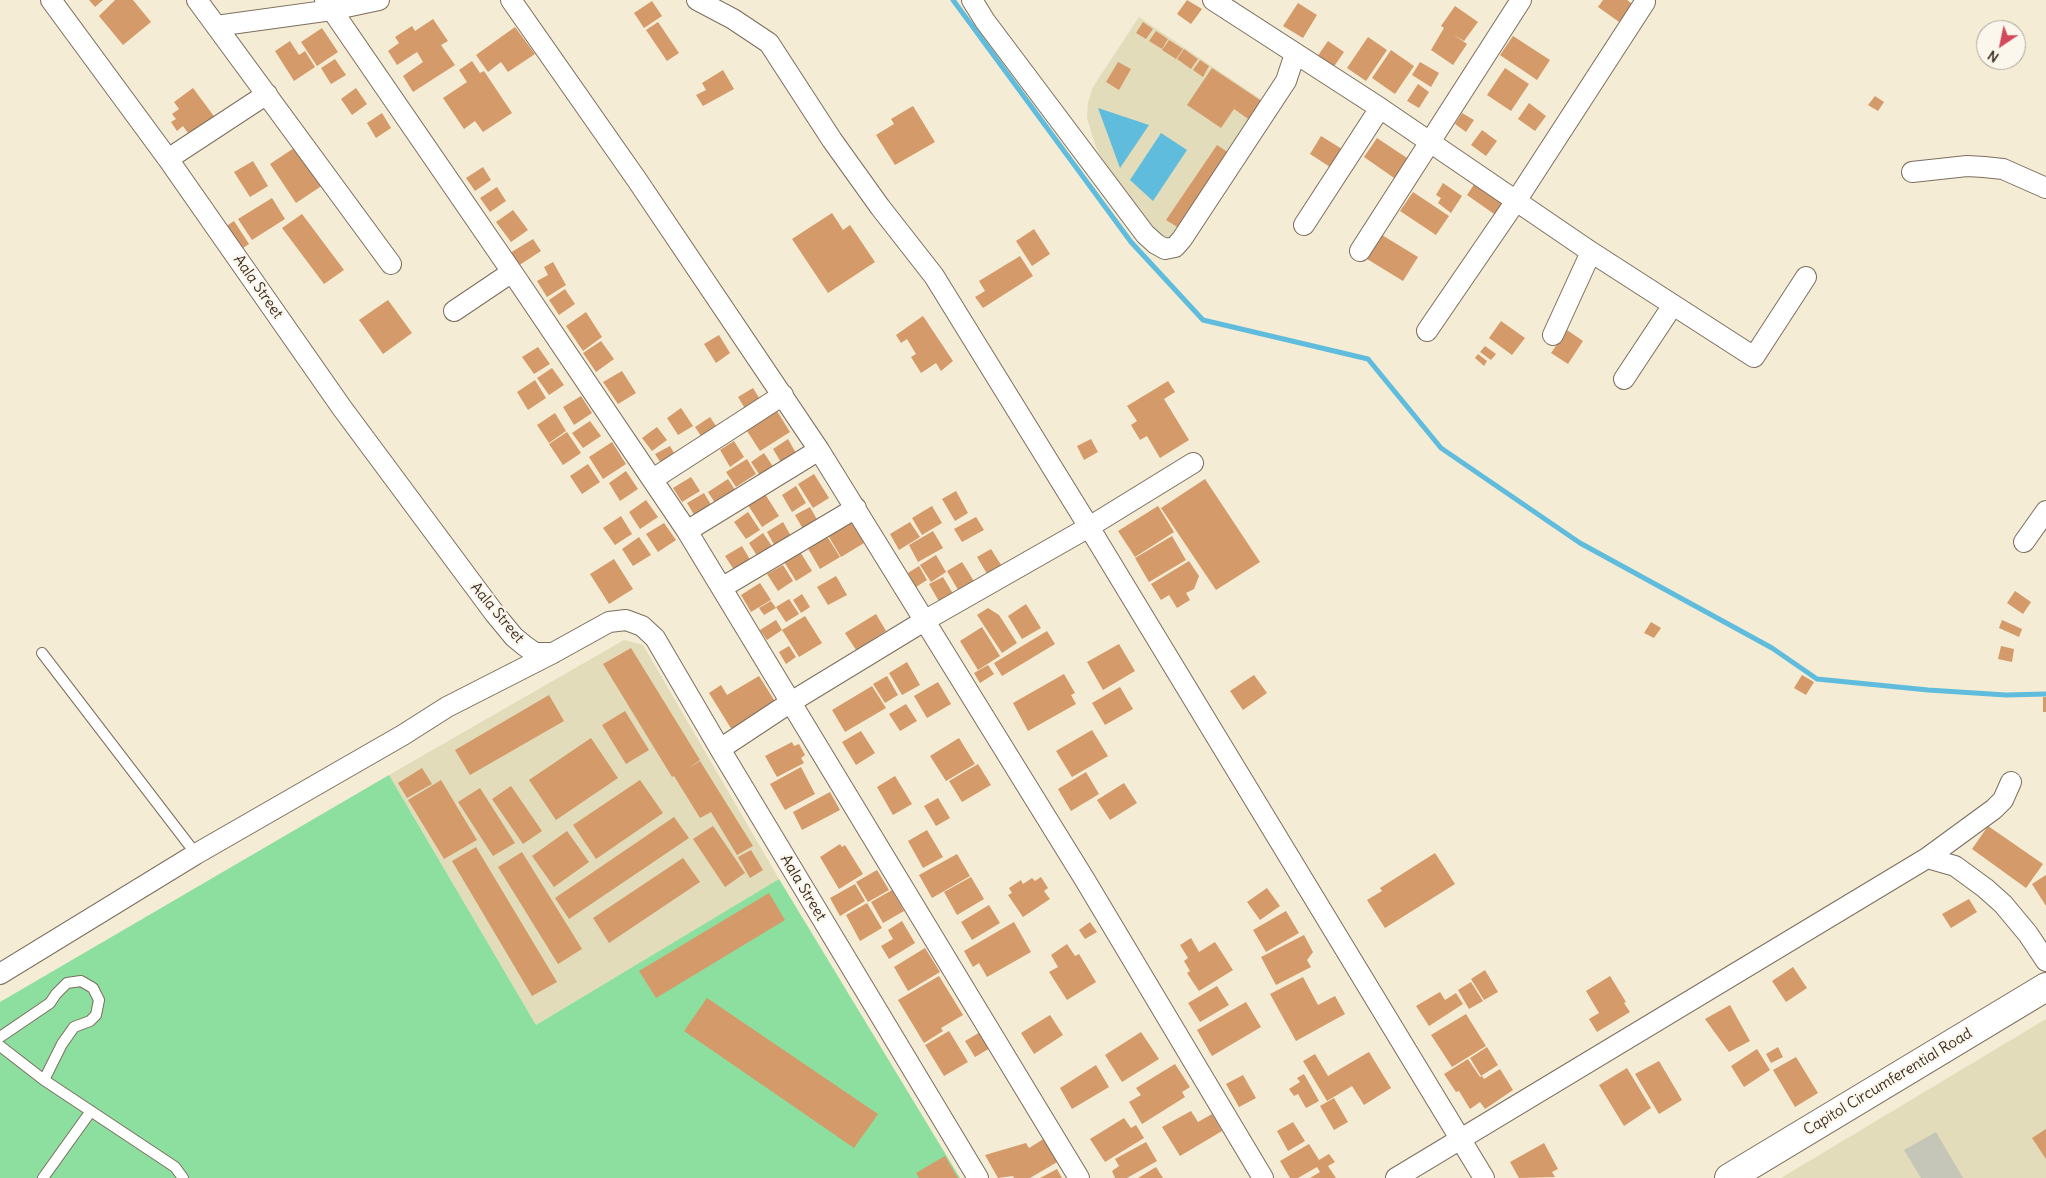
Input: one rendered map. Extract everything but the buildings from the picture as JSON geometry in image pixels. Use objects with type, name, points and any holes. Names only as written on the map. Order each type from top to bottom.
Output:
[{"type":"main road","name":"Capitol Circumferential Road","points":[[1729,1178],[2046,987]]},
{"type":"street","name":"Aala Street","points":[[51,0],[168,159],[342,408],[514,638],[535,653],[553,653],[609,622],[626,620],[642,626],[654,638],[978,1178]]},
{"type":"street","points":[[197,0],[391,264]]},
{"type":"street","points":[[216,26],[328,5],[379,0]]},
{"type":"street","points":[[511,0],[637,180],[819,450],[1085,880],[1263,1178]]},
{"type":"street","points":[[697,0],[733,19],[769,43],[832,140],[880,207],[934,276],[1089,527],[1484,1178]]},
{"type":"street","points":[[972,0],[985,21],[1145,234],[1165,249],[1175,247],[1182,239],[1286,81],[1296,54]]},
{"type":"street","points":[[1213,0],[1380,108],[1592,252],[1754,357],[1806,277]]},
{"type":"street","points":[[1360,251],[1521,0]]},
{"type":"street","points":[[1427,331],[1516,201],[1645,2]]},
{"type":"street","points":[[328,5],[653,479],[723,587],[1079,1178]]},
{"type":"street","points":[[168,159],[267,94]]},
{"type":"street","points":[[1304,225],[1380,108]]},
{"type":"street","points":[[1912,172],[1966,166],[2003,169],[2046,188]]},
{"type":"street","points":[[1553,334],[1592,252]]},
{"type":"street","points":[[454,311],[512,272]]},
{"type":"street","points":[[1624,379],[1673,305]]},
{"type":"street","points":[[653,479],[783,395]]},
{"type":"street","points":[[687,531],[819,450]]},
{"type":"street","points":[[720,750],[791,702],[924,621],[1089,527],[1193,463]]},
{"type":"street","points":[[723,587],[856,508]]},
{"type":"street","points":[[2024,542],[2046,512]]},
{"type":"street","points":[[0,974],[196,854],[403,736],[447,707],[553,653]]},
{"type":"street","points":[[1396,1178],[1927,858],[1994,810],[2003,800],[2011,782]]},
{"type":"street","points":[[1927,858],[1955,866],[1985,888],[2003,904],[2028,934],[2046,961]]},
{"type":"lane","points":[[42,653],[196,854]]},
{"type":"lane","points":[[0,1037],[50,1004],[56,994],[67,983],[81,981],[93,988],[99,1000],[96,1015],[90,1020],[74,1027],[62,1044],[44,1080]]},
{"type":"lane","points":[[0,1046],[44,1080],[175,1167],[183,1178]]},
{"type":"lane","points":[[43,1178],[91,1111]]},
{"type":"shaded area","points":[[1139,17],[1265,102],[1174,238],[1160,240],[1112,180],[1096,147],[1087,118],[1088,102],[1093,87]]},
{"type":"shaded area","points":[[624,640],[643,645],[779,879],[536,1025],[389,775]]},
{"type":"shaded area","points":[[2046,1019],[2046,1178],[1781,1178]]},
{"type":"shaded area","points":[[1936,1132],[1963,1178],[1921,1178],[1904,1150]]},
{"type":"green space","points":[[389,775],[536,1025],[779,879],[960,1178],[0,1178],[0,1002]]},
{"type":"water","points":[[1098,108],[1149,125],[1120,168]]},
{"type":"water","points":[[1161,133],[1187,150],[1153,201],[1130,180]]},
{"type":"waterway","points":[[953,0],[1131,242],[1203,320],[1368,359],[1441,448],[1580,543],[1772,648],[1817,679],[1928,690],[2006,695],[2046,694]]}]
